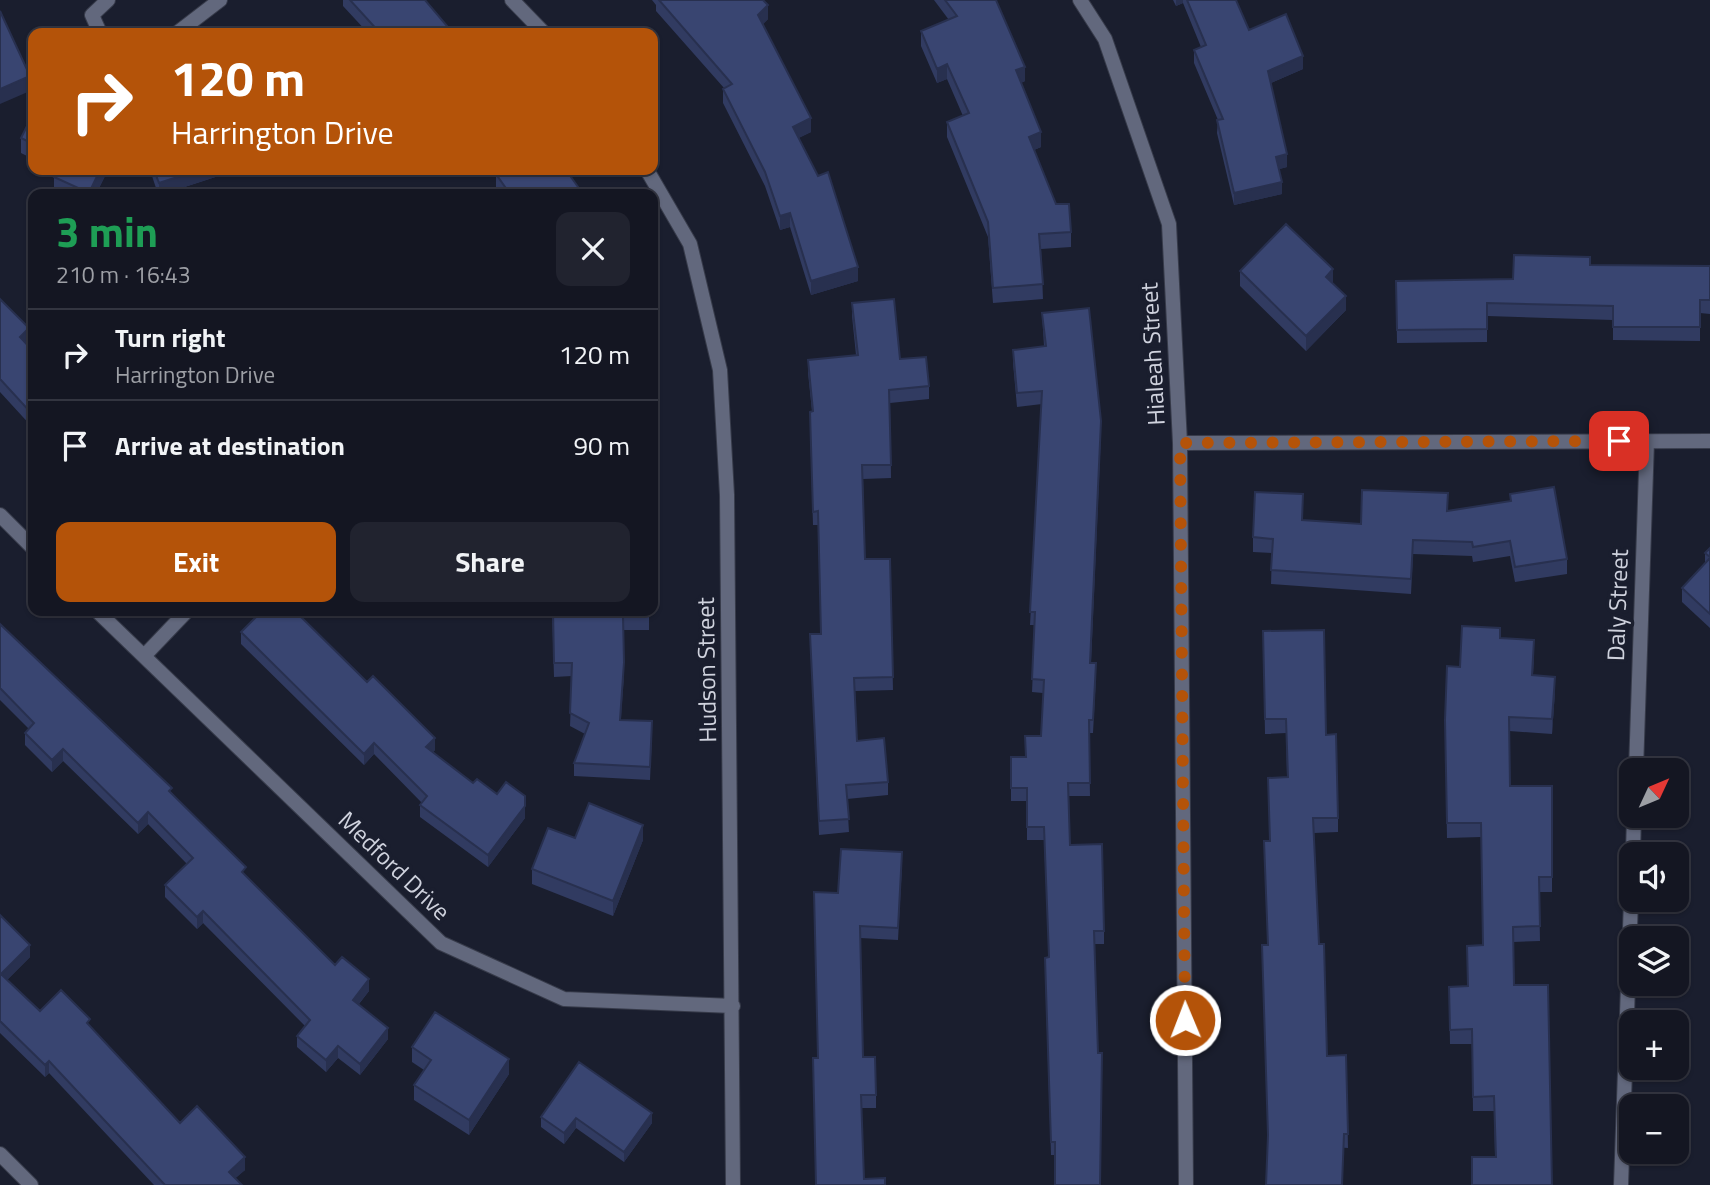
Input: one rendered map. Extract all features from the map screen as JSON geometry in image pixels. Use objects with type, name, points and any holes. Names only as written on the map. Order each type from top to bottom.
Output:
[{"type":"street","points":[[98,28],[92,15],[108,0]]},
{"type":"street","points":[[184,28],[220,0]]},
{"type":"street","points":[[512,0],[539,28]]},
{"type":"street","name":"Hialeah Street","points":[[1080,0],[1105,39],[1169,224],[1180,443],[1186,1185]]},
{"type":"street","name":"Hudson Street","points":[[650,175],[690,244],[720,370],[727,495],[733,1185]]},
{"type":"street","name":"Daly Street","points":[[1636,758],[1647,441]]},
{"type":"street","points":[[1180,443],[1710,441]]},
{"type":"street","points":[[0,515],[28,543]]},
{"type":"street","name":"Medford Drive","points":[[102,616],[441,943],[564,999],[733,1006]]},
{"type":"street","points":[[145,655],[182,616]]},
{"type":"street","points":[[1621,1185],[1631,912]]},
{"type":"street","points":[[0,1154],[31,1185]]},
{"type":"building","points":[[350,0],[425,0],[449,28],[375,28]]},
{"type":"building","points":[[659,0],[763,0],[768,5],[758,15],[811,118],[793,127],[818,176],[828,172],[858,267],[811,281],[790,213],[780,216],[765,172],[723,89],[732,84]]},
{"type":"building","points":[[945,0],[996,0],[1025,67],[1016,70],[1041,132],[1029,137],[1056,204],[1069,204],[1071,232],[1039,234],[1043,284],[993,288],[988,222],[947,122],[969,113],[947,64],[937,69],[921,31],[957,16]]},
{"type":"building","points":[[1187,0],[1236,0],[1249,30],[1286,14],[1303,56],[1268,71],[1287,154],[1276,157],[1282,182],[1234,193],[1217,120],[1223,119],[1194,50],[1206,45]]},
{"type":"building","points":[[0,11],[28,77],[0,89]]},
{"type":"building","points":[[28,124],[28,142],[21,138]]},
{"type":"building","points":[[98,175],[91,189],[80,189],[54,177]]},
{"type":"building","points":[[156,175],[184,175],[159,183]]},
{"type":"building","points":[[497,175],[570,175],[579,189],[506,189]]},
{"type":"building","points":[[1286,224],[1333,269],[1326,277],[1346,296],[1306,336],[1240,271]]},
{"type":"building","points":[[1514,255],[1590,257],[1590,265],[1710,266],[1710,300],[1700,300],[1700,327],[1613,327],[1613,306],[1487,303],[1487,329],[1397,330],[1396,281],[1513,279]]},
{"type":"building","points":[[0,299],[28,327],[20,337],[28,346],[28,410],[0,379]]},
{"type":"building","points":[[894,299],[900,359],[926,357],[929,386],[889,390],[891,465],[862,465],[865,559],[890,559],[893,677],[854,678],[857,741],[884,738],[888,782],[846,785],[849,819],[819,821],[810,634],[821,634],[818,511],[813,512],[810,412],[813,411],[808,360],[858,355],[852,303]]},
{"type":"building","points":[[1089,308],[1101,421],[1090,663],[1096,663],[1093,720],[1089,720],[1090,783],[1068,783],[1070,845],[1102,844],[1104,931],[1094,931],[1098,1053],[1102,1053],[1100,1185],[1055,1185],[1055,1142],[1051,1142],[1045,958],[1049,957],[1044,827],[1027,827],[1027,788],[1011,788],[1011,757],[1026,757],[1025,736],[1041,736],[1044,680],[1032,679],[1035,612],[1030,612],[1042,391],[1017,393],[1013,350],[1046,346],[1042,313]]},
{"type":"building","points":[[1554,487],[1567,559],[1515,567],[1510,541],[1473,547],[1472,542],[1413,540],[1411,579],[1271,570],[1273,539],[1253,537],[1255,492],[1303,494],[1302,520],[1361,524],[1362,490],[1448,493],[1447,511],[1511,501],[1510,494]]},
{"type":"building","points":[[1710,558],[1710,614],[1682,588]]},
{"type":"building","points":[[257,616],[300,616],[367,682],[373,676],[435,738],[426,747],[473,783],[477,779],[497,794],[506,782],[525,796],[525,806],[488,855],[420,805],[427,796],[374,743],[364,754],[241,632]]},
{"type":"building","points":[[553,616],[649,616],[623,617],[624,662],[620,720],[652,721],[650,767],[574,763],[589,723],[570,713],[572,663],[554,663]]},
{"type":"building","points":[[0,624],[172,788],[169,791],[246,867],[242,872],[335,965],[342,957],[369,979],[353,1000],[388,1028],[360,1064],[338,1046],[326,1060],[297,1036],[310,1020],[203,911],[197,917],[165,885],[193,858],[148,812],[138,823],[63,749],[52,760],[25,733],[34,723],[0,688]]},
{"type":"building","points":[[1462,626],[1500,628],[1500,638],[1534,640],[1532,675],[1555,677],[1552,719],[1509,717],[1510,786],[1552,786],[1552,877],[1539,877],[1540,926],[1513,927],[1514,985],[1548,985],[1552,1185],[1472,1185],[1472,1157],[1496,1157],[1494,1096],[1473,1097],[1472,1029],[1450,1030],[1449,987],[1468,986],[1467,946],[1483,945],[1481,823],[1447,823],[1447,666],[1460,667]]},
{"type":"building","points":[[1324,630],[1326,735],[1336,734],[1338,818],[1313,818],[1319,944],[1324,944],[1327,1056],[1346,1055],[1348,1134],[1344,1134],[1342,1185],[1266,1185],[1268,1135],[1262,945],[1268,945],[1264,841],[1270,841],[1268,778],[1288,777],[1286,719],[1265,719],[1263,631]]},
{"type":"building","points":[[589,803],[643,825],[613,901],[532,869],[548,828],[575,838]]},
{"type":"building","points":[[841,849],[902,852],[898,928],[860,926],[863,1057],[875,1057],[876,1095],[861,1095],[864,1179],[885,1178],[885,1185],[816,1185],[813,1058],[818,1058],[814,892],[838,893]]},
{"type":"building","points":[[0,915],[30,945],[1,974],[40,1011],[61,990],[90,1019],[87,1023],[180,1123],[197,1106],[245,1157],[229,1172],[242,1185],[165,1185],[49,1061],[45,1065],[0,1021]]},
{"type":"building","points":[[435,1012],[509,1059],[469,1120],[414,1085],[431,1060],[412,1047]]},
{"type":"building","points":[[579,1062],[652,1113],[624,1152],[576,1118],[564,1133],[541,1117]]},
{"type":"route","points":[[1185,1020],[1180,443],[1619,441]]}]
